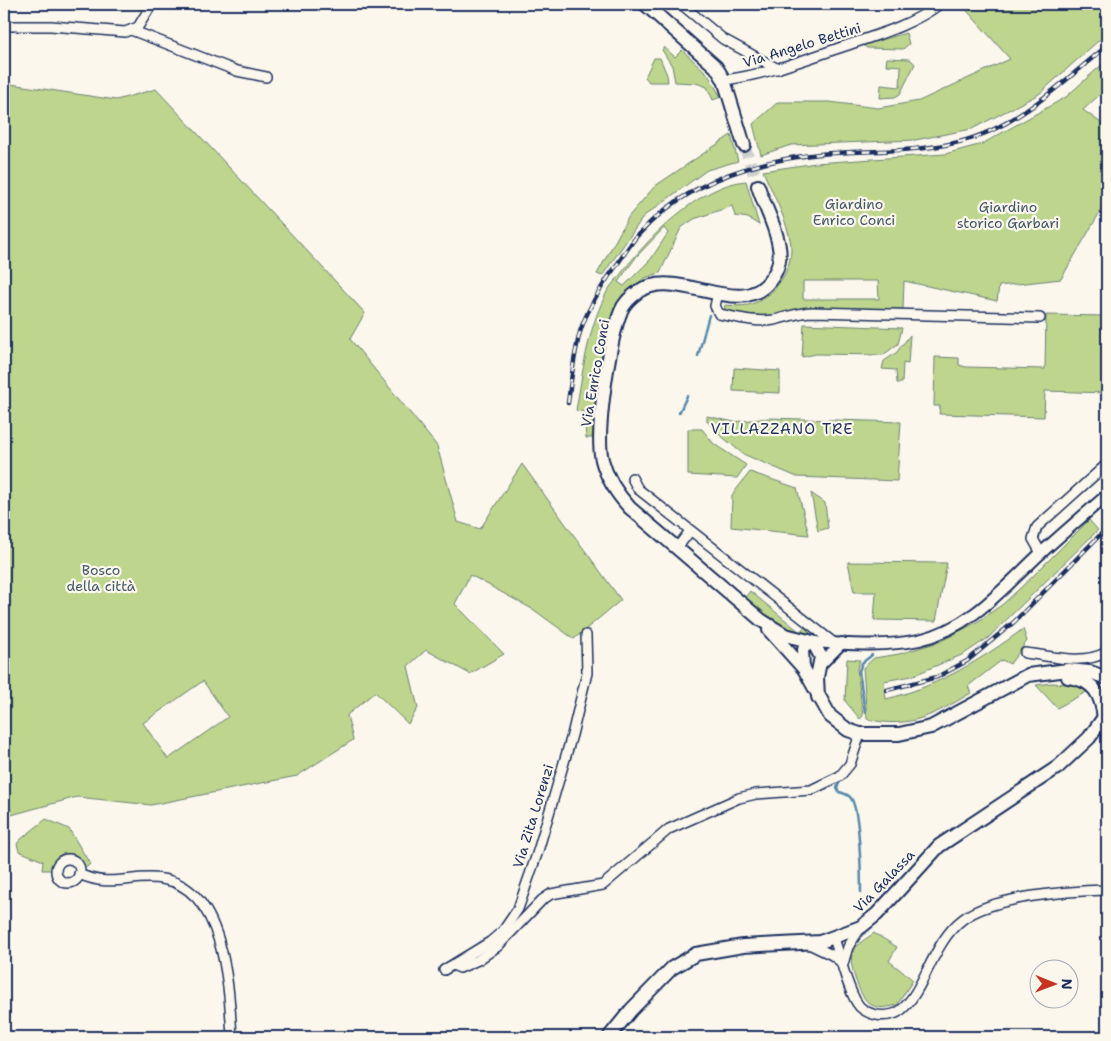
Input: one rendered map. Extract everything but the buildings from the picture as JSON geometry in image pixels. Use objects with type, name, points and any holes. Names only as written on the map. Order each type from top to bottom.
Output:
[{"type":"main road","points":[[645,4],[705,56],[724,80],[744,145]]},
{"type":"main road","name":"Via Enrico Conci","points":[[758,186],[777,239],[780,255],[770,281],[746,296],[670,284],[648,287],[630,298],[622,309],[613,341],[599,444],[606,474],[614,490],[630,508],[761,620],[786,635],[813,642]]},
{"type":"main road","points":[[761,620],[804,669],[824,708],[838,724],[860,734],[886,735],[916,732],[956,715],[1020,678],[1057,670],[1090,672],[1107,678]]},
{"type":"main road","points":[[813,642],[819,650],[822,663],[817,677],[818,697]]},
{"type":"main road","points":[[1000,690],[1037,679],[1077,678],[1096,688],[1106,716]]},
{"type":"main road","name":"Via Galassa","points":[[609,1037],[649,990],[684,960],[716,949],[808,943],[834,938],[861,927],[877,914],[939,846],[1058,767],[1089,738],[1106,716]]},
{"type":"street","points":[[4,26],[51,26],[125,32],[138,27],[152,4]]},
{"type":"street","points":[[681,4],[723,39],[778,69]]},
{"type":"street","name":"Via Angelo Bettini","points":[[724,80],[778,69],[892,31],[916,20],[940,4]]},
{"type":"street","points":[[131,30],[238,71],[266,77]]},
{"type":"street","points":[[718,293],[715,306],[719,314],[738,318],[772,320],[797,313],[813,312],[1040,318]]},
{"type":"street","points":[[1041,553],[1033,539],[1037,527],[1107,464]]},
{"type":"street","points":[[632,478],[638,489],[690,531],[838,643],[822,663]]},
{"type":"street","name":"Via Enrico Conci","points":[[813,642],[902,642],[918,640],[947,630],[979,611],[1107,495]]},
{"type":"street","points":[[677,548],[690,531]]},
{"type":"street","name":"Via Zita Lorenzi","points":[[444,970],[476,952],[503,931],[518,909],[538,851],[572,735],[587,673],[586,635]]},
{"type":"street","points":[[804,669],[803,649],[813,642]]},
{"type":"street","points":[[1025,653],[1075,660],[1097,658],[1107,652]]},
{"type":"street","points":[[453,965],[460,968],[478,960],[498,946],[542,900],[551,894],[597,887],[610,881],[669,829],[689,819],[739,798],[756,794],[811,790],[840,776],[850,764],[860,734]]},
{"type":"street","points":[[79,874],[93,880],[107,882],[162,879],[182,886],[200,901],[214,926],[222,953],[232,1037]]},
{"type":"street","points":[[834,938],[855,999],[862,1009],[877,1015],[896,1014],[909,1002],[940,946],[955,927],[968,916],[1017,899],[1107,890]]},
{"type":"street","points":[[843,964],[848,947],[861,927]]},
{"type":"street","points":[[808,943],[832,955],[843,964]]},
{"type":"green space","points":[[961,4],[1107,4],[1107,33],[1039,94],[972,129],[915,140],[791,145],[761,155],[753,124],[778,102],[829,102],[878,108],[919,101],[1010,59]]},
{"type":"green space","points":[[906,33],[909,44],[903,49],[867,48],[863,45]]},
{"type":"green space","points":[[664,47],[675,57],[682,50],[707,73],[721,97],[713,100],[707,87],[696,83],[675,82],[672,66],[662,50]]},
{"type":"green space","points":[[654,58],[660,58],[668,82],[649,82],[645,77]]},
{"type":"green space","points":[[887,58],[910,59],[915,64],[900,94],[895,97],[880,98],[881,85],[900,87],[901,66],[886,65]]},
{"type":"green space","points":[[1107,60],[1107,88],[1083,110],[1104,125],[1105,119],[1107,119],[1107,181],[1100,212],[1061,279],[999,286],[997,301],[904,281],[903,309],[801,309],[775,317],[724,312],[725,305],[748,305],[758,302],[767,296],[781,280],[790,260],[791,249],[788,230],[763,171],[816,163],[945,154],[982,144],[1066,97]],"holes":[[[803,281],[878,281],[879,299],[803,299]]]},
{"type":"green space","name":"Bosco della città","points":[[4,83],[116,100],[156,89],[365,313],[350,339],[437,446],[458,522],[480,529],[522,464],[621,600],[574,639],[534,610],[470,575],[455,604],[504,654],[470,674],[426,650],[408,666],[418,708],[408,724],[375,692],[347,715],[353,740],[297,776],[151,805],[77,797],[4,817]],"holes":[[[203,681],[228,717],[168,759],[143,723]]]},
{"type":"green space","points":[[731,135],[738,161],[707,170],[644,216],[602,276],[597,274],[629,216],[655,186]]},
{"type":"green space","points":[[746,181],[759,225],[748,218],[735,216],[732,206],[694,219],[681,228],[660,273],[645,278],[622,295],[605,342],[592,438],[586,438],[584,412],[576,410],[590,338],[606,293],[631,261],[659,230],[693,203],[710,192]],"holes":[[[664,228],[668,233],[651,259],[624,286],[618,282],[637,256]]]},
{"type":"green space","points":[[1046,315],[1107,316],[1107,393],[1045,391],[1044,417],[939,414],[940,406],[934,406],[935,357],[959,358],[959,365],[966,367],[1045,369]]},
{"type":"green space","points":[[804,324],[902,328],[898,344],[883,355],[816,354],[802,357]]},
{"type":"green space","points":[[910,335],[908,364],[903,363],[902,383],[897,383],[896,370],[882,369],[884,361],[896,353]]},
{"type":"green space","points":[[734,368],[780,371],[780,393],[733,391]]},
{"type":"green space","points":[[707,416],[734,422],[769,418],[901,422],[897,481],[797,477],[743,454],[720,435],[707,421]]},
{"type":"green space","points":[[688,429],[702,429],[714,444],[746,465],[737,478],[688,475]]},
{"type":"green space","points":[[750,472],[797,488],[809,535],[731,527],[732,495]]},
{"type":"green space","points":[[811,493],[825,503],[828,528],[818,531]]},
{"type":"green space","points":[[1089,520],[1098,530],[988,638],[964,654],[912,676],[884,681],[886,699],[941,680],[975,662],[1023,629],[1027,641],[1010,664],[1002,660],[968,686],[971,693],[922,718],[896,723],[867,719],[863,668],[874,658],[899,654],[939,642],[977,622],[1003,604]]},
{"type":"green space","points":[[848,562],[947,563],[936,621],[874,620],[876,592],[854,592]]},
{"type":"green space","points":[[750,591],[799,631],[775,621],[744,599]]},
{"type":"green space","points":[[804,627],[811,634],[801,632]]},
{"type":"green space","points":[[847,659],[860,660],[857,669],[863,716],[860,719],[845,701]]},
{"type":"green space","points":[[1052,683],[1081,685],[1088,691],[1057,708],[1036,685]]},
{"type":"green space","points":[[46,819],[69,829],[90,864],[87,867],[84,866],[76,855],[65,853],[58,856],[51,870],[42,870],[43,861],[19,851],[17,844],[20,840]]},
{"type":"green space","points":[[874,933],[897,947],[889,961],[913,980],[897,1005],[880,1007],[869,1003],[861,993],[855,978],[851,961],[853,951],[861,942]]},
{"type":"waterway","points":[[698,356],[709,315]]},
{"type":"waterway","points":[[679,413],[687,396]]},
{"type":"waterway","points":[[865,712],[859,671],[862,663],[872,655]]},
{"type":"waterway","points":[[840,781],[837,788],[839,792],[850,797],[856,813],[861,892]]},
{"type":"tunnel","points":[[744,145],[758,186]]},
{"type":"railway","points":[[568,403],[574,358],[580,332],[595,299],[638,235],[677,201],[698,188],[721,178],[769,162],[820,154],[890,151],[942,146],[980,135],[1000,126],[1038,102],[1107,46]]},
{"type":"railway","points":[[887,690],[937,677],[967,661],[1014,622],[1107,528]]},
{"type":"district","name":"VILLAZZANO TRE","points":[[782,429]]},
{"type":"park label","name":"Giardino Enrico Conci","points":[[854,212]]},
{"type":"park label","name":"Giardino storico Garbari","points":[[1008,216]]}]
